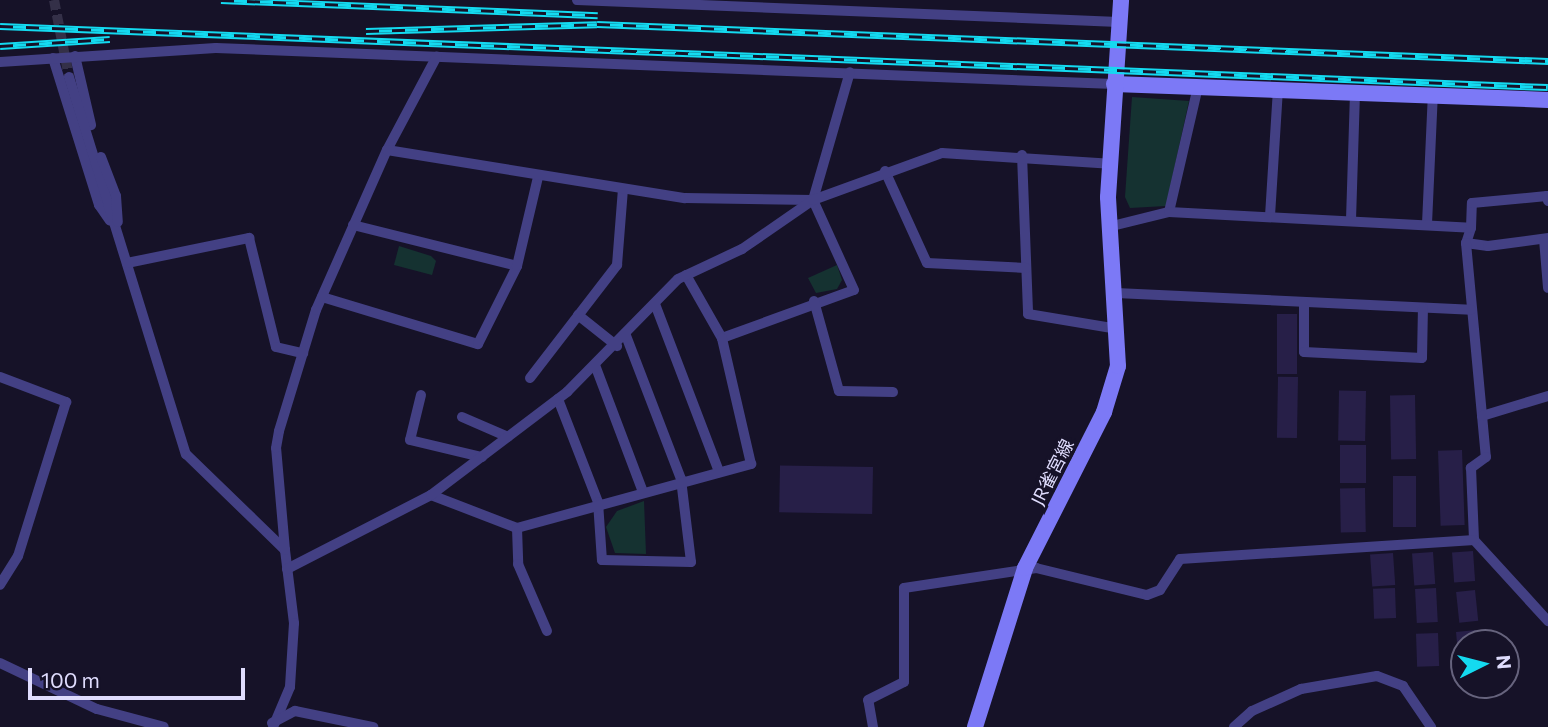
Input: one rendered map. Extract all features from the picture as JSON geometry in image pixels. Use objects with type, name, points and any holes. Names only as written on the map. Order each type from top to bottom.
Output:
[{"type":"street","points":[[577,0],[1119,22]]},
{"type":"street","name":"JR雀宮線","points":[[975,727],[1025,568],[1104,412],[1118,366],[1116,293],[1108,227],[1114,84],[1121,0]]},
{"type":"street","points":[[0,62],[216,48],[1114,84],[1433,93],[1548,100]]},
{"type":"street","points":[[75,56],[94,139],[116,196],[117,230]]},
{"type":"street","points":[[271,725],[290,687],[294,623],[275,448],[322,297],[387,150],[437,56]]},
{"type":"street","points":[[53,58],[99,205],[117,230]]},
{"type":"street","points":[[722,338],[814,301],[854,290],[813,200],[850,72]]},
{"type":"street","points":[[69,77],[186,454],[285,550]]},
{"type":"street","points":[[1169,212],[1198,86]]},
{"type":"street","points":[[1270,216],[1278,89]]},
{"type":"street","points":[[1351,219],[1355,91]]},
{"type":"street","points":[[1427,224],[1433,93]]},
{"type":"street","points":[[387,150],[538,177],[685,198],[813,200]]},
{"type":"street","points":[[288,569],[431,495],[558,399],[617,346],[625,333],[686,275],[742,249],[813,200],[885,171],[942,153],[1022,155],[1110,164]]},
{"type":"street","points":[[1022,155],[1028,314],[1118,329]]},
{"type":"street","points":[[885,171],[927,263],[1026,268]]},
{"type":"street","points":[[322,297],[478,344],[517,265],[538,177]]},
{"type":"street","points":[[530,378],[617,265],[623,189]]},
{"type":"street","points":[[1548,201],[1548,196],[1472,203],[1471,228],[1465,243],[1486,457],[1471,468],[1475,540],[1548,621]]},
{"type":"street","points":[[1108,227],[1169,212],[1351,219],[1471,228]]},
{"type":"street","points":[[353,225],[517,265]]},
{"type":"street","points":[[127,263],[249,237],[276,347],[303,353]]},
{"type":"street","points":[[1465,243],[1488,246],[1546,239],[1548,288]]},
{"type":"street","points":[[431,495],[517,528],[681,479],[751,464],[722,338],[686,275]]},
{"type":"street","points":[[1116,293],[1471,310]]},
{"type":"street","points":[[814,301],[839,391],[893,392]]},
{"type":"street","points":[[1304,302],[1304,352],[1422,358],[1423,308]]},
{"type":"street","points":[[655,304],[719,472]]},
{"type":"street","points":[[579,315],[617,346]]},
{"type":"street","points":[[558,399],[598,502],[602,560],[691,562],[681,479],[625,333]]},
{"type":"street","points":[[595,365],[643,492]]},
{"type":"street","points":[[0,376],[66,402],[18,556],[0,585]]},
{"type":"street","points":[[421,395],[410,440],[482,457]]},
{"type":"street","points":[[1482,416],[1548,396]]},
{"type":"street","points":[[462,417],[508,437]]},
{"type":"street","points":[[517,528],[518,564],[547,631]]},
{"type":"street","points":[[873,727],[868,700],[904,682],[904,588],[1025,568],[1147,596],[1160,590],[1180,559],[1475,540]]},
{"type":"street","points":[[0,663],[97,709],[164,727]]},
{"type":"street","points":[[1234,727],[1252,711],[1301,689],[1377,676],[1404,686],[1431,727]]},
{"type":"street","points":[[271,725],[295,711],[373,727]]},
{"type":"green space","points":[[1132,97],[1189,101],[1166,206],[1130,208],[1125,197]]},
{"type":"green space","points":[[399,246],[431,256],[436,261],[432,275],[394,265]]},
{"type":"green space","points":[[837,265],[842,280],[837,289],[816,293],[808,278]]},
{"type":"green space","points":[[644,501],[646,554],[615,553],[606,527],[617,511]]},
{"type":"building","points":[[1277,314],[1297,314],[1297,374],[1277,374]]},
{"type":"building","points":[[1278,377],[1298,377],[1297,438],[1277,438]]},
{"type":"building","points":[[1339,391],[1366,391],[1365,441],[1338,441]]},
{"type":"building","points":[[1390,395],[1415,395],[1416,459],[1391,459]]},
{"type":"building","points":[[1340,445],[1366,445],[1366,483],[1340,483]]},
{"type":"building","points":[[1462,450],[1465,525],[1441,526],[1438,451]]},
{"type":"building","points":[[780,465],[873,467],[872,514],[779,512]]},
{"type":"building","points":[[1393,476],[1416,476],[1416,527],[1393,527]]},
{"type":"building","points":[[1340,488],[1365,488],[1366,532],[1341,532]]},
{"type":"building","points":[[1473,551],[1475,581],[1454,582],[1452,552]]},
{"type":"building","points":[[1433,552],[1435,584],[1414,585],[1412,553]]},
{"type":"building","points":[[1393,553],[1395,585],[1372,587],[1370,555]]},
{"type":"building","points":[[1395,588],[1396,618],[1374,619],[1373,589]]},
{"type":"building","points":[[1436,588],[1438,622],[1417,623],[1415,589]]},
{"type":"building","points":[[1475,590],[1478,621],[1459,623],[1456,592]]},
{"type":"building","points":[[1438,633],[1439,666],[1417,667],[1416,634]]},
{"type":"tunnel","points":[[54,0],[69,77]]},
{"type":"railway","points":[[221,0],[598,15]]},
{"type":"railway","points":[[366,31],[597,24],[1548,61]]},
{"type":"railway","points":[[0,26],[1548,87]]},
{"type":"railway","points":[[0,46],[110,39]]}]
